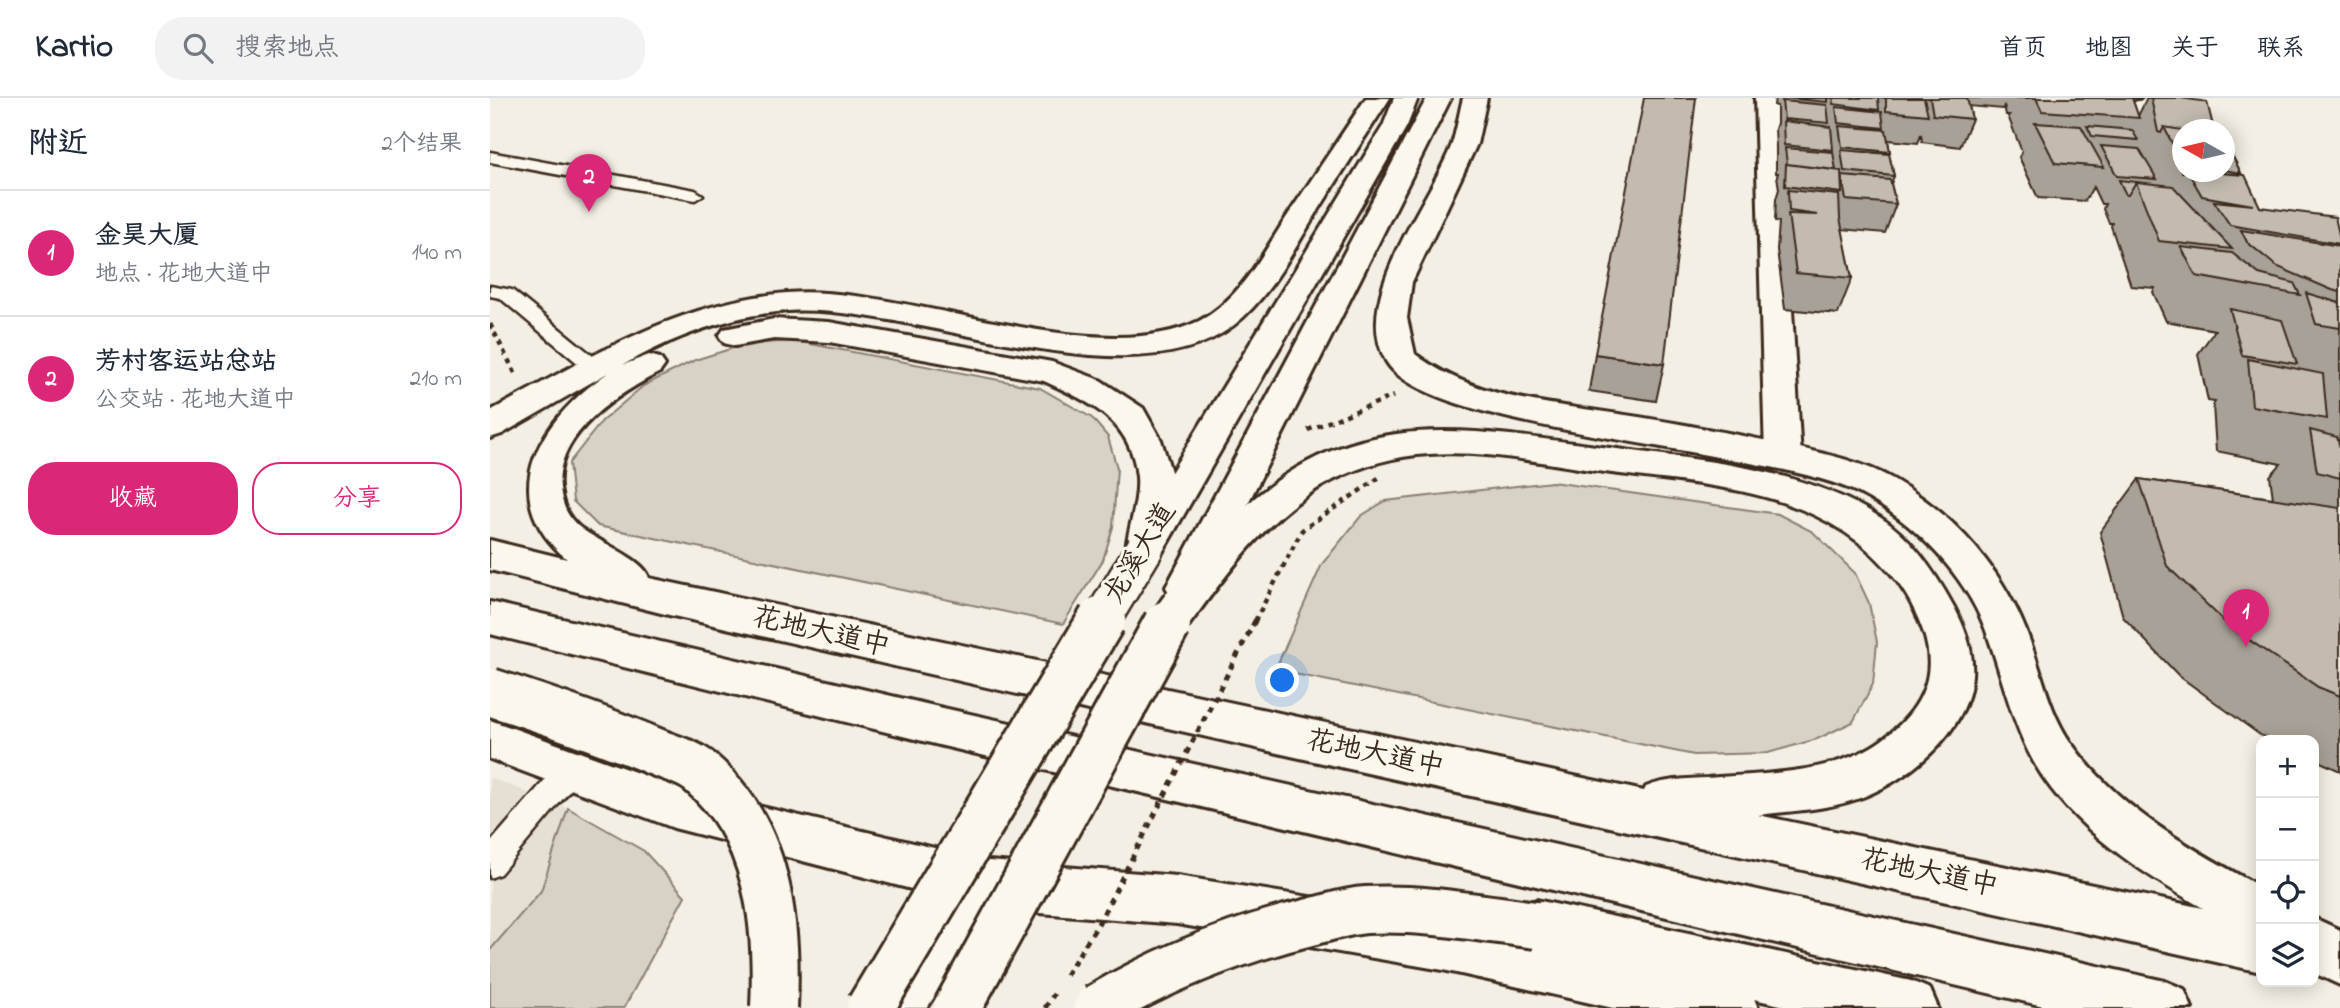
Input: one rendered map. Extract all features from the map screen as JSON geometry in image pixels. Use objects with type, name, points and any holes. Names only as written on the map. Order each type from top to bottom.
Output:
[{"type":"main road","points":[[490,426],[525,393],[594,367],[685,322],[743,308],[789,302],[874,307],[1095,346],[1160,344],[1189,337],[1210,328],[1251,290],[1378,98]]},
{"type":"main road","name":"龙溪大道","points":[[870,1008],[1395,126],[1406,98]]},
{"type":"main road","name":"龙溪大道","points":[[957,1008],[1167,624],[1298,376],[1439,98]]},
{"type":"main road","points":[[1475,98],[1465,144],[1397,282],[1392,318],[1400,359],[1438,385],[1476,399],[1521,411],[1672,434],[1783,457],[1820,466],[1877,487],[1943,538],[1975,573],[2004,625],[2037,726],[2056,758],[2104,811],[2133,834],[2181,869],[2256,911]]},
{"type":"main road","points":[[1768,98],[1783,457]]},
{"type":"main road","points":[[669,599],[592,555],[559,529],[546,507],[541,483],[546,455],[561,432],[587,405],[640,369],[701,343],[774,329],[829,332],[1052,372],[1088,388],[1131,416],[1144,440],[1155,478],[1145,548]]},
{"type":"main road","points":[[1167,624],[1228,547],[1287,491],[1316,473],[1358,455],[1411,443],[1472,442],[1726,478],[1777,488],[1825,504],[1870,530],[1902,559],[1929,595],[1946,635],[1951,678],[1934,717],[1904,752],[1854,780],[1751,797],[1610,804]]},
{"type":"main road","name":"花地大道中","points":[[490,555],[669,599],[1291,737],[2256,945]]},
{"type":"main road","points":[[490,618],[970,734],[2165,1008]]},
{"type":"main road","points":[[490,692],[587,722],[699,771],[743,822],[767,883],[778,954],[774,1008]]},
{"type":"main road","points":[[490,739],[674,807],[989,885],[1177,900],[1443,944],[1731,1008]]},
{"type":"main road","points":[[1097,1008],[1146,977],[1213,949],[1288,926],[1364,910],[1433,912],[1536,925],[1911,1008]]},
{"type":"main road","points":[[2319,947],[2340,962]]},
{"type":"main road","points":[[2319,959],[2340,962]]},
{"type":"lane","points":[[490,158],[695,195]]},
{"type":"lane","points":[[490,282],[498,293],[594,367],[640,369]]},
{"type":"lane","points":[[490,864],[572,768]]},
{"type":"lane","points":[[909,1008],[989,885]]},
{"type":"path","points":[[490,324],[525,393]]},
{"type":"path","points":[[1305,431],[1402,393]]},
{"type":"path","points":[[1045,1008],[1098,923],[1302,530],[1380,477]]},
{"type":"shaded area","points":[[795,341],[1040,388],[1092,418],[1108,437],[1117,468],[1113,527],[1103,560],[1063,624],[598,526],[573,501],[569,463],[602,421],[643,386],[695,360],[746,344]]},
{"type":"shaded area","points":[[1552,482],[1778,514],[1813,532],[1855,573],[1869,603],[1877,642],[1873,684],[1853,722],[1817,739],[1768,753],[1694,755],[1275,670],[1322,564],[1361,516],[1385,501]]},
{"type":"shaded area","points":[[490,778],[568,808],[541,891],[490,950]]},
{"type":"shaded area","points":[[568,808],[644,851],[685,896],[624,1008],[490,1008],[490,950],[541,891]]},
{"type":"building","points":[[1644,98],[1696,98],[1664,364],[1595,354]]},
{"type":"building","points":[[1784,98],[1828,98],[1828,102]]},
{"type":"building","points":[[1834,98],[1878,98],[1879,110],[1833,104]]},
{"type":"building","points":[[1886,98],[1924,98],[1928,115],[1886,111]]},
{"type":"building","points":[[1930,98],[1967,98],[1972,119],[1933,115]]},
{"type":"building","points":[[2036,98],[2132,98],[2139,118],[2042,111]]},
{"type":"building","points":[[2151,98],[2181,98],[2207,102],[2211,119],[2172,119],[2172,128],[2164,127],[2161,133],[2158,132]]},
{"type":"building","points":[[1782,101],[1827,105],[1829,123],[1784,119]]},
{"type":"building","points":[[1836,107],[1882,112],[1884,128],[1838,123]]},
{"type":"building","points":[[1783,121],[1831,127],[1833,150],[1784,145]]},
{"type":"building","points":[[2035,123],[2081,126],[2104,167],[2055,163]]},
{"type":"building","points":[[1839,126],[1886,130],[1890,152],[1842,147]]},
{"type":"building","points":[[2087,126],[2132,130],[2138,140],[2092,136]]},
{"type":"building","points":[[2164,127],[2172,128],[2172,143]]},
{"type":"building","points":[[2101,146],[2139,149],[2157,179],[2117,176]]},
{"type":"building","points":[[1785,148],[1833,152],[1836,170],[1787,164]]},
{"type":"building","points":[[1841,150],[1889,154],[1894,176],[1844,171]]},
{"type":"building","points":[[2235,161],[2241,173],[2235,172]]},
{"type":"building","points":[[1786,164],[1841,171],[1842,193],[1785,186]]},
{"type":"building","points":[[2235,174],[2245,175],[2260,207],[2335,217],[2340,244],[2230,225],[2214,201],[2253,205],[2202,196],[2194,182],[2235,182]]},
{"type":"building","points":[[1842,176],[1890,180],[1896,204],[1846,200]]},
{"type":"building","points":[[2119,180],[2136,182],[2128,195],[2126,195]]},
{"type":"building","points":[[2136,182],[2173,186],[2232,249],[2159,241]]},
{"type":"building","points":[[1788,190],[1839,195],[1840,218],[1852,278],[1796,273],[1788,214],[1818,215],[1789,211]]},
{"type":"building","points":[[2241,230],[2340,246],[2340,292],[2276,266],[2247,242]]},
{"type":"building","points":[[2181,247],[2232,253],[2259,274],[2294,283],[2300,295],[2196,276]]},
{"type":"building","points":[[2306,293],[2340,303],[2340,328],[2316,324]]},
{"type":"building","points":[[2230,309],[2282,320],[2297,364],[2242,355]]},
{"type":"building","points":[[2248,359],[2323,374],[2327,419],[2252,406]]},
{"type":"building","points":[[2310,430],[2337,437],[2340,448],[2340,478],[2317,472]]},
{"type":"building","points":[[2139,479],[2340,508],[2340,696],[2318,687],[2229,626],[2167,566]]},
{"type":"place","name":"芳村客运站总站","points":[[589,212]]},
{"type":"place","name":"金昊大厦","points":[[2246,647]]}]
